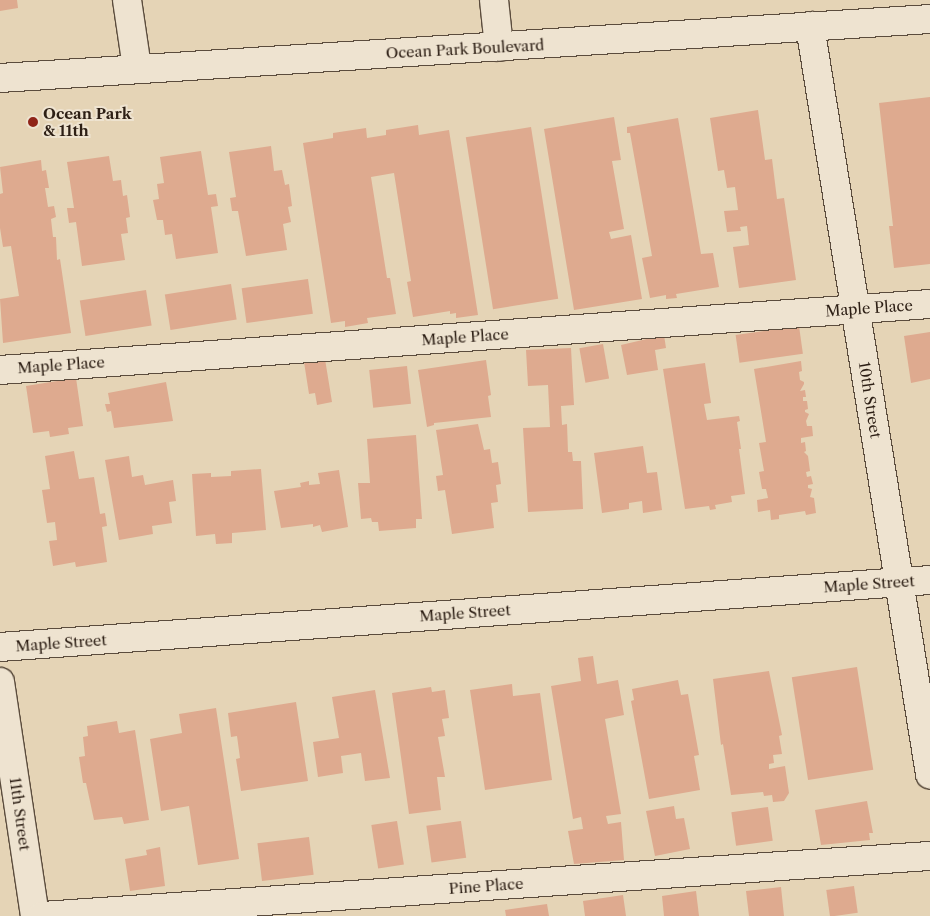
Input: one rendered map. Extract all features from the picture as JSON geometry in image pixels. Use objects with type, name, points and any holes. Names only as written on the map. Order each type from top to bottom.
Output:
[{"type":"street","points":[[126,0],[137,68]]},
{"type":"street","points":[[494,0],[499,47]]},
{"type":"street","name":"Ocean Park Boulevard","points":[[0,78],[930,19]]},
{"type":"street","name":"10th Street","points":[[810,26],[930,774]]},
{"type":"street","name":"Maple Place","points":[[0,370],[930,304]]},
{"type":"street","name":"Maple Street","points":[[0,647],[930,580]]},
{"type":"street","name":"11th Street","points":[[0,682],[35,916]]},
{"type":"street","name":"Pine Place","points":[[42,916],[930,856]]},
{"type":"building","points":[[0,0],[17,0],[18,8],[0,11]]},
{"type":"building","points":[[930,97],[930,264],[894,268],[889,226],[893,226],[879,103]]},
{"type":"building","points":[[758,110],[765,160],[772,159],[777,199],[784,198],[796,280],[739,288],[733,247],[749,245],[747,226],[740,227],[741,231],[727,232],[724,211],[738,210],[735,187],[727,188],[724,170],[718,171],[710,118]]},
{"type":"building","points":[[614,117],[621,160],[612,161],[624,229],[609,232],[611,239],[631,235],[642,299],[574,310],[544,129]]},
{"type":"building","points":[[678,118],[701,254],[713,253],[719,287],[676,294],[677,298],[666,299],[666,295],[650,298],[642,258],[652,256],[630,133],[627,133],[627,127]]},
{"type":"building","points":[[418,125],[419,135],[449,130],[478,315],[456,318],[456,313],[450,314],[450,311],[413,317],[407,282],[411,281],[394,173],[371,177],[387,278],[390,278],[396,314],[367,318],[368,323],[345,327],[345,321],[331,323],[303,143],[333,138],[333,133],[366,128],[367,138],[386,135],[386,130]]},
{"type":"building","points":[[531,127],[558,299],[493,309],[466,137]]},
{"type":"building","points":[[271,146],[274,171],[282,170],[285,185],[289,184],[292,206],[288,207],[291,222],[283,224],[287,250],[246,256],[238,211],[232,211],[230,198],[236,197],[229,152]]},
{"type":"building","points":[[201,151],[208,195],[216,194],[218,206],[211,207],[218,253],[176,259],[172,234],[165,235],[163,220],[157,220],[153,200],[159,199],[157,184],[164,183],[160,157]]},
{"type":"building","points":[[109,156],[113,181],[121,180],[123,196],[127,195],[130,217],[126,218],[128,233],[121,234],[125,260],[82,266],[76,222],[69,223],[67,208],[74,208],[67,162]]},
{"type":"building","points":[[41,160],[42,171],[46,170],[49,188],[45,188],[48,207],[54,206],[56,217],[51,219],[53,237],[56,237],[57,260],[60,259],[71,333],[3,343],[0,299],[19,296],[11,246],[3,247],[0,228],[0,194],[3,193],[0,167]]},
{"type":"building","points":[[308,279],[313,314],[247,323],[242,288]]},
{"type":"building","points":[[231,284],[237,320],[170,330],[165,294]]},
{"type":"building","points":[[146,290],[152,326],[85,336],[80,300]]},
{"type":"building","points":[[799,326],[803,354],[740,363],[736,335]]},
{"type":"building","points":[[930,332],[930,379],[911,383],[904,336]]},
{"type":"building","points":[[664,335],[666,348],[655,350],[658,370],[627,375],[621,345]]},
{"type":"building","points":[[603,344],[609,378],[585,383],[579,348]]},
{"type":"building","points":[[571,348],[574,405],[561,406],[562,425],[567,424],[568,452],[572,452],[573,461],[581,461],[583,509],[528,512],[523,428],[550,427],[548,385],[528,386],[526,350]]},
{"type":"building","points":[[325,359],[332,402],[317,405],[315,393],[309,394],[304,362]]},
{"type":"building","points":[[486,360],[491,395],[488,396],[491,417],[434,423],[434,425],[427,427],[418,370]]},
{"type":"building","points":[[801,361],[802,371],[799,372],[800,380],[804,384],[800,391],[805,390],[806,397],[803,397],[803,401],[807,401],[808,409],[805,412],[809,414],[806,421],[807,426],[812,426],[813,436],[801,438],[801,443],[805,442],[806,451],[804,452],[808,456],[810,471],[806,472],[807,477],[811,476],[813,484],[808,485],[808,488],[812,489],[810,497],[814,498],[816,513],[806,515],[805,511],[779,515],[779,519],[771,520],[770,510],[758,512],[757,500],[768,498],[766,489],[762,489],[759,472],[764,471],[759,443],[766,442],[754,369]]},
{"type":"building","points":[[705,363],[711,403],[704,404],[707,420],[739,416],[740,421],[737,422],[741,449],[739,449],[745,494],[731,496],[732,502],[715,505],[716,509],[710,510],[709,506],[685,509],[663,369]]},
{"type":"building","points":[[407,366],[411,404],[373,408],[369,370]]},
{"type":"building","points":[[76,378],[83,426],[68,428],[69,434],[50,437],[49,431],[33,433],[26,386]]},
{"type":"building","points":[[166,382],[173,421],[114,428],[111,411],[107,412],[105,404],[110,404],[108,393]]},
{"type":"building","points":[[478,424],[484,450],[490,449],[492,463],[498,462],[501,484],[496,485],[498,502],[491,503],[494,528],[452,534],[445,490],[438,491],[436,476],[443,475],[436,430]]},
{"type":"building","points":[[416,435],[422,519],[416,519],[416,528],[379,531],[378,522],[372,522],[371,518],[361,519],[358,483],[370,483],[367,439]]},
{"type":"building","points":[[643,446],[647,473],[657,472],[662,510],[643,513],[642,501],[629,503],[629,509],[602,513],[594,453]]},
{"type":"building","points":[[74,451],[79,479],[94,477],[100,514],[105,513],[107,526],[102,527],[107,562],[76,567],[75,562],[53,566],[49,541],[57,540],[55,522],[47,523],[42,490],[50,489],[45,456]]},
{"type":"building","points":[[129,456],[132,477],[143,475],[145,485],[173,480],[176,501],[169,502],[172,523],[152,526],[153,534],[119,540],[105,460]]},
{"type":"building","points":[[261,469],[266,530],[232,533],[232,543],[216,544],[215,534],[196,536],[192,474],[211,473],[211,477],[231,476],[231,471]]},
{"type":"building","points":[[339,470],[348,527],[322,532],[320,525],[313,527],[313,524],[281,528],[274,491],[301,487],[300,483],[309,481],[309,485],[320,484],[318,473]]},
{"type":"building","points":[[593,656],[597,684],[618,680],[624,715],[605,719],[621,814],[606,816],[608,824],[621,822],[624,860],[574,864],[568,831],[583,829],[581,817],[573,819],[551,686],[581,681],[578,658]]},
{"type":"building","points":[[857,667],[873,770],[808,780],[792,677]]},
{"type":"building","points":[[769,671],[782,735],[779,736],[782,754],[773,755],[774,763],[769,764],[769,769],[785,766],[789,793],[784,801],[773,802],[772,795],[764,796],[763,792],[731,795],[723,744],[721,745],[713,679]]},
{"type":"building","points":[[678,680],[681,695],[688,694],[699,755],[694,756],[700,790],[649,799],[631,701],[634,700],[632,689]]},
{"type":"building","points":[[512,684],[513,696],[540,693],[552,780],[485,790],[470,690]]},
{"type":"building","points":[[431,687],[432,692],[445,690],[449,718],[442,719],[445,736],[438,737],[445,777],[437,777],[441,810],[409,814],[392,693]]},
{"type":"building","points":[[375,690],[390,778],[365,781],[361,753],[341,756],[343,773],[318,777],[313,742],[339,738],[332,697]]},
{"type":"building","points":[[296,702],[308,781],[241,791],[236,759],[240,758],[237,736],[231,737],[228,713]]},
{"type":"building","points":[[216,708],[239,859],[198,865],[189,806],[161,811],[150,739],[182,733],[179,714]]},
{"type":"building","points":[[117,721],[119,733],[135,730],[149,820],[124,824],[122,817],[94,820],[86,783],[83,783],[79,757],[85,756],[83,737],[88,736],[87,726]]},
{"type":"building","points":[[867,801],[873,833],[869,833],[870,840],[821,845],[815,810]]},
{"type":"building","points":[[674,806],[676,819],[684,818],[690,849],[655,856],[646,811]]},
{"type":"building","points":[[768,807],[773,841],[736,846],[731,812]]},
{"type":"building","points":[[397,821],[404,864],[378,869],[371,825]]},
{"type":"building","points":[[461,821],[466,858],[431,863],[426,826]]},
{"type":"building","points":[[309,837],[314,875],[262,881],[257,843]]},
{"type":"building","points":[[160,847],[165,886],[130,891],[125,859],[147,855],[146,850]]},
{"type":"building","points":[[854,886],[858,913],[830,916],[826,890]]},
{"type":"building","points":[[781,887],[784,916],[749,916],[746,891]]},
{"type":"building","points":[[696,891],[699,916],[664,916],[662,896]]},
{"type":"building","points":[[623,895],[626,916],[585,916],[583,901]]},
{"type":"building","points":[[547,904],[549,916],[506,916],[505,910]]},
{"type":"place","name":"Ocean Park & 11th","points":[[33,122]]}]
